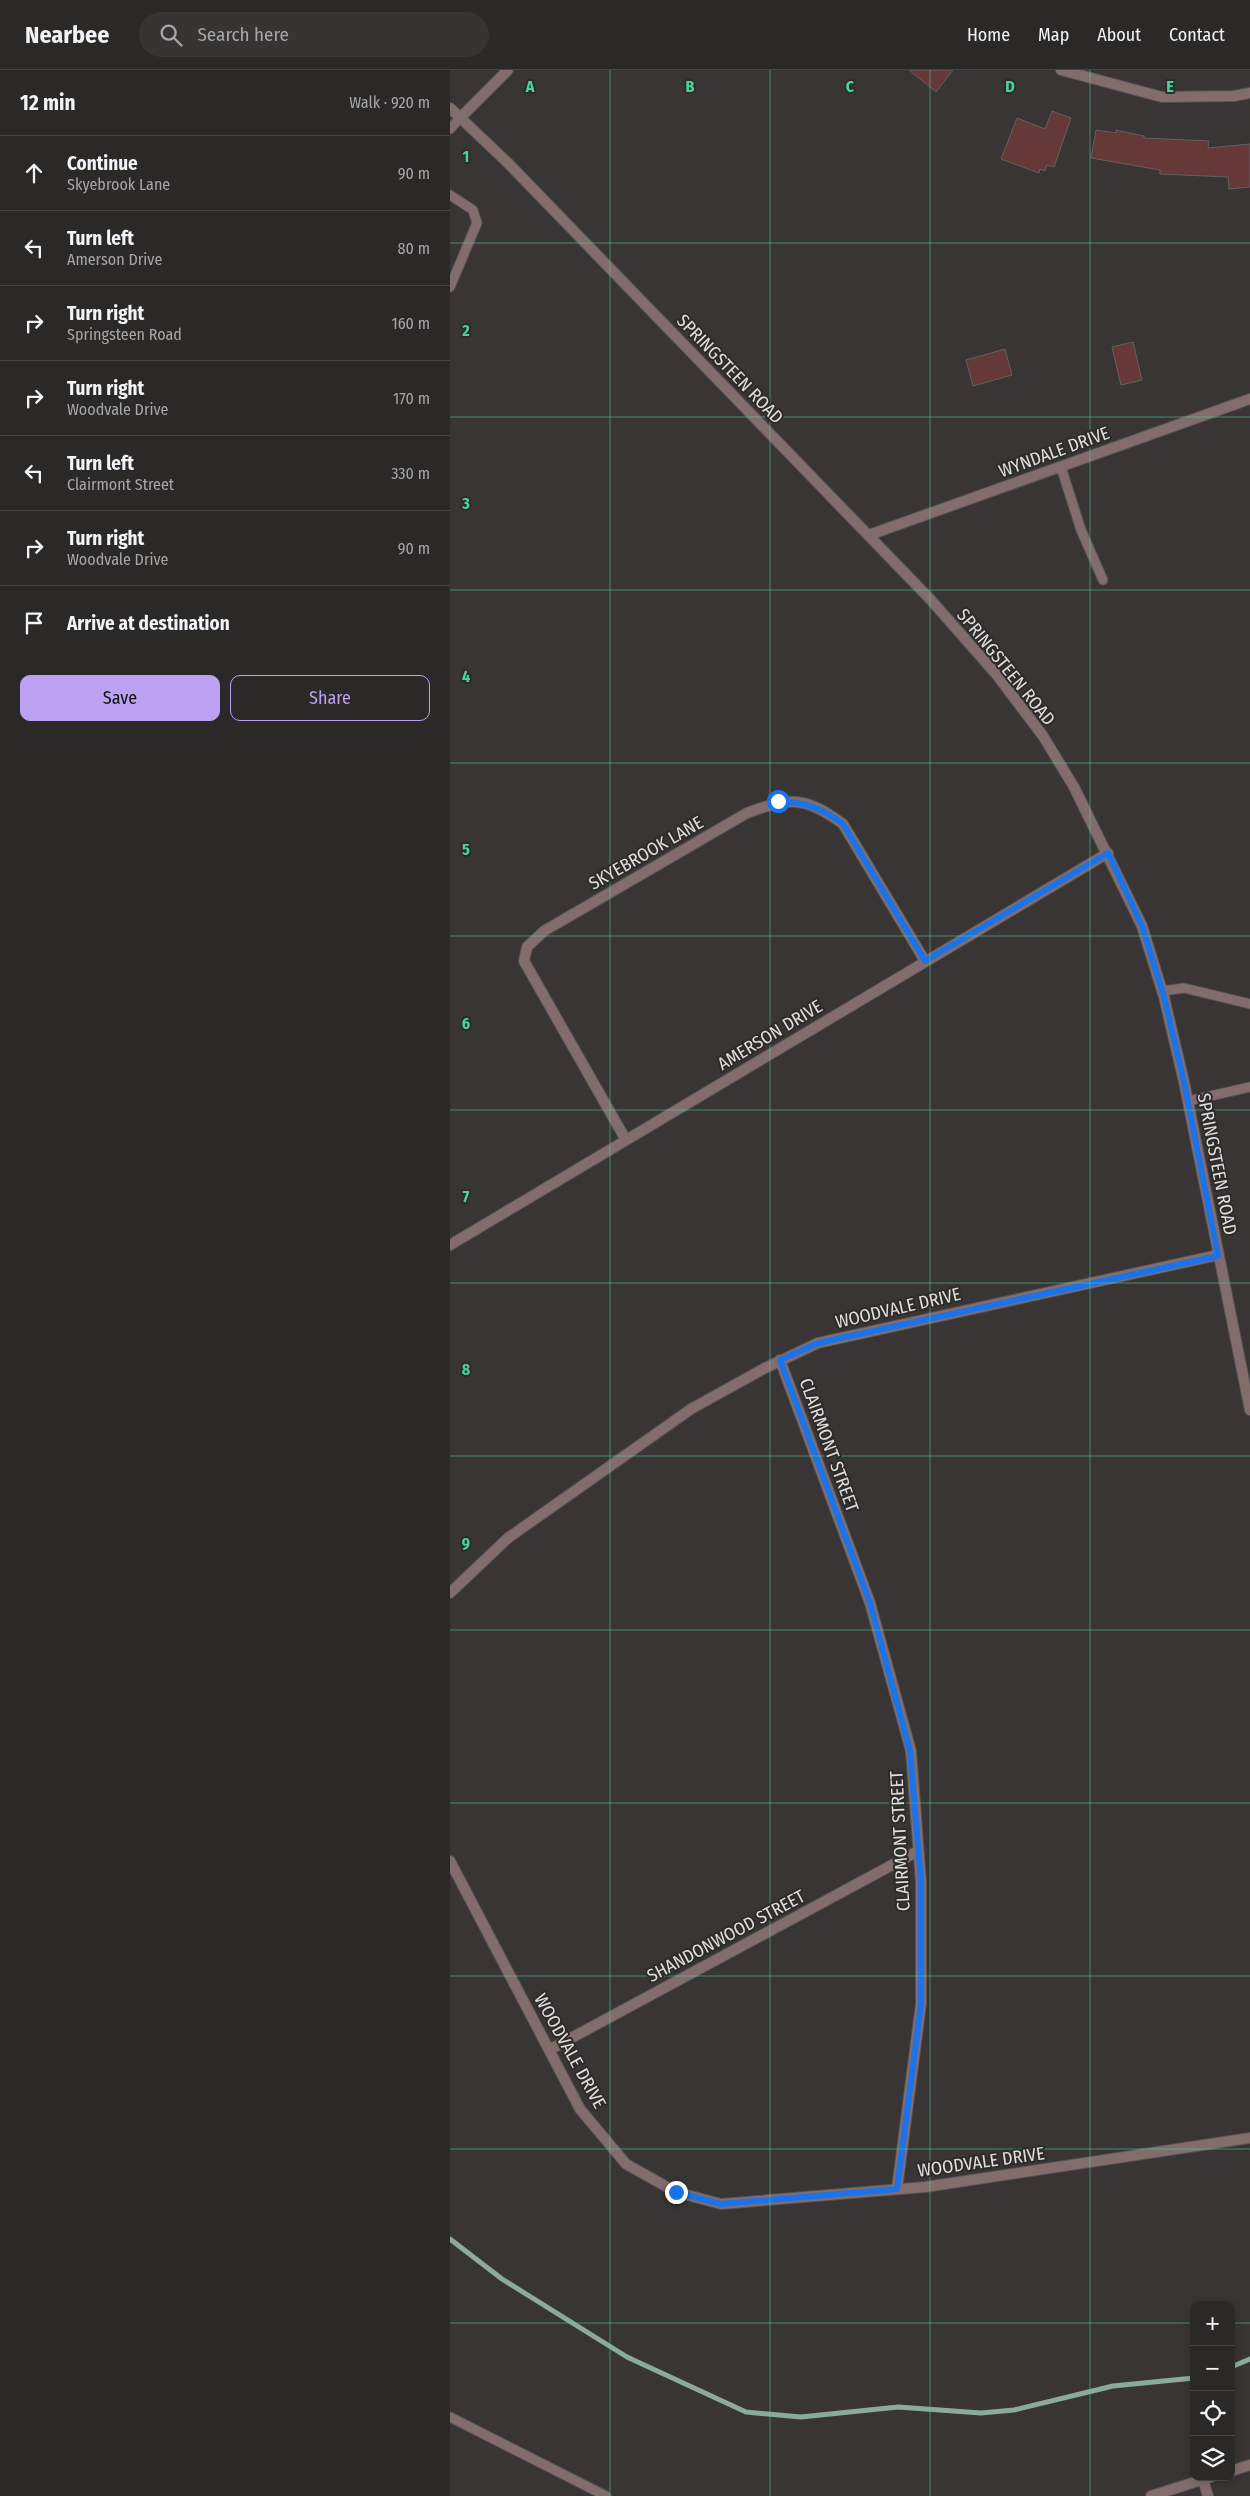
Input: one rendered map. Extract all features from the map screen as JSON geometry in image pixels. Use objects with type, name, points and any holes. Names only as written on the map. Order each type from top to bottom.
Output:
[{"type":"street","points":[[461,117],[508,70]]},
{"type":"street","points":[[1061,70],[1162,97],[1234,96],[1250,93]]},
{"type":"street","name":"SPRINGSTEEN ROAD","points":[[450,108],[461,117],[930,599],[1002,682],[1042,736],[1074,787],[1108,853],[1142,926],[1162,991],[1188,1101],[1250,1410]]},
{"type":"street","name":"WYNDALE DRIVE","points":[[869,536],[1250,399]]},
{"type":"street","name":"SKYEBROOK LANE","points":[[626,1140],[524,961],[527,947],[544,931],[747,812],[778,801],[800,802],[822,809],[843,824],[925,961]]},
{"type":"street","name":"AMERSON DRIVE","points":[[450,1245],[1108,853]]},
{"type":"street","name":"WOODVALE DRIVE","points":[[450,1593],[508,1538],[691,1409],[780,1360],[818,1343],[1218,1256]]},
{"type":"street","name":"CLAIRMONT STREET","points":[[780,1360],[870,1603],[910,1751],[921,1882],[921,2004],[897,2189]]},
{"type":"street","name":"SHANDONWOOD STREET","points":[[549,2050],[918,1851]]},
{"type":"street","name":"WOODVALE DRIVE","points":[[450,1861],[580,2109],[626,2164],[676,2192],[721,2204],[925,2187],[1250,2138]]},
{"type":"street","points":[[1235,2470],[1250,2465]]},
{"type":"street","points":[[1151,2496],[1198,2481]]},
{"type":"street","points":[[1207,2481],[1208,2496]]},
{"type":"lane","points":[[450,129],[461,117]]},
{"type":"lane","points":[[450,195],[473,210],[477,223],[450,287]]},
{"type":"lane","points":[[1061,466],[1081,530],[1103,580]]},
{"type":"lane","points":[[1162,991],[1184,988],[1250,1004]]},
{"type":"lane","points":[[1188,1101],[1250,1087]]},
{"type":"lane","points":[[450,2417],[606,2496]]},
{"type":"building","points":[[909,70],[953,70],[936,92]]},
{"type":"building","points":[[1052,111],[1071,118],[1054,167],[1047,165],[1045,171],[1040,169],[1039,173],[1001,159],[1017,118],[1045,129]]},
{"type":"building","points":[[1096,130],[1116,133],[1116,130],[1144,136],[1144,138],[1209,141],[1208,148],[1250,144],[1250,187],[1229,189],[1228,177],[1160,174],[1160,170],[1091,158]]},
{"type":"building","points":[[1133,342],[1142,380],[1121,385],[1112,347]]},
{"type":"building","points":[[1005,349],[1012,375],[973,386],[966,360]]},
{"type":"waterway","points":[[450,2239],[502,2279],[627,2357],[746,2412],[801,2417],[898,2407],[981,2413],[1014,2410],[1113,2386],[1190,2378]]},
{"type":"waterway","points":[[1235,2365],[1250,2359]]},
{"type":"route","points":[[676,2192],[721,2204],[897,2189],[921,2004],[921,1882],[910,1751],[870,1603],[780,1360],[818,1343],[976,1307],[1218,1256],[1184,1082],[1164,997],[1142,926],[1108,853],[925,961],[843,824],[822,809],[800,802],[778,801]]}]
